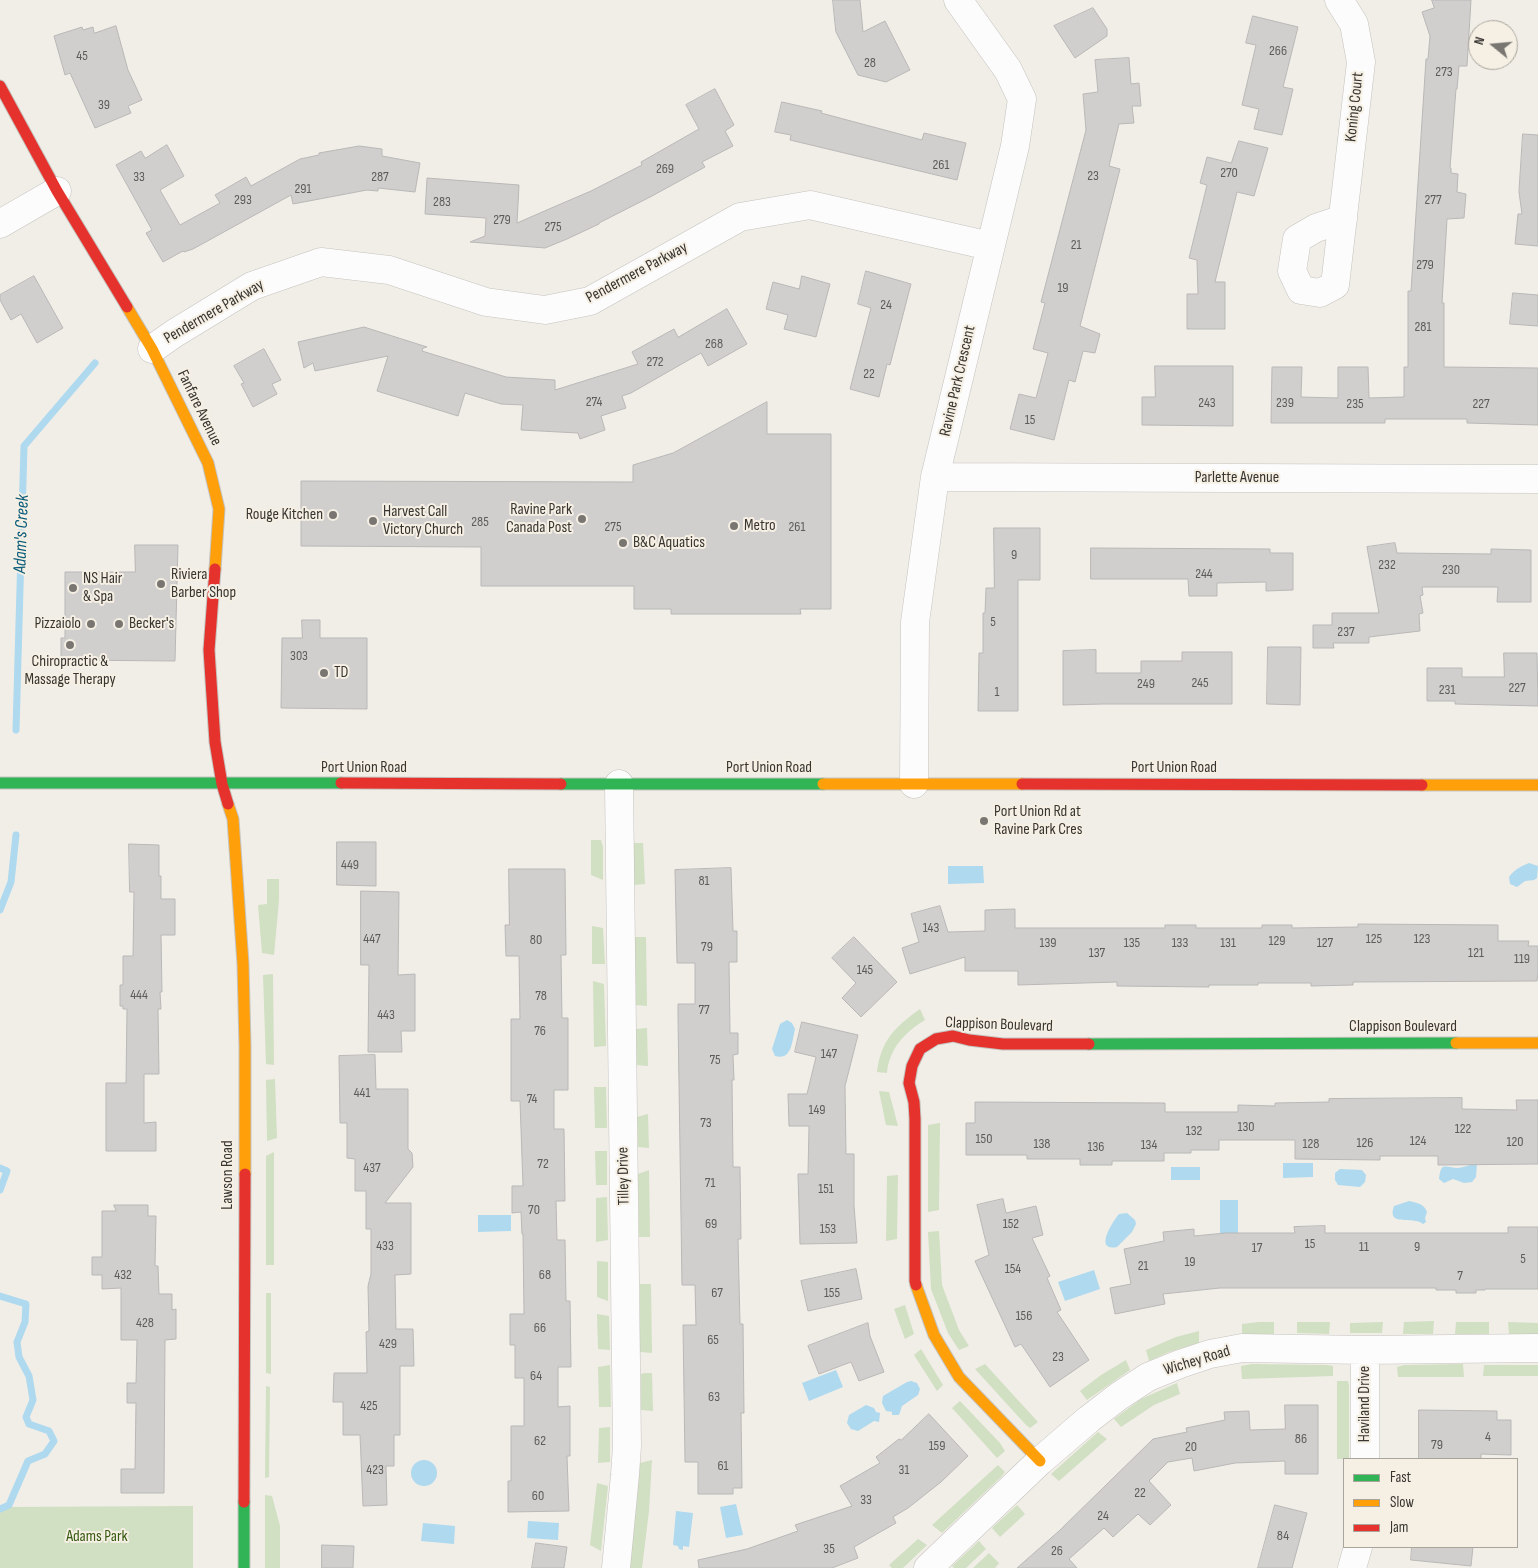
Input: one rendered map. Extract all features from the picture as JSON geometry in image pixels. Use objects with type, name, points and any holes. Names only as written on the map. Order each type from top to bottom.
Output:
[{"type":"street","name":"Ravine Park Crescent","points":[[914,784],[915,622],[935,477],[1015,146],[1022,99],[1008,70],[958,0]]},
{"type":"street","name":"Koning Court","points":[[1340,0],[1354,24],[1361,62],[1343,219]]},
{"type":"street","name":"Fanfare Avenue","points":[[0,86],[57,191],[152,350],[208,463],[219,509],[209,650],[215,742],[222,784]]},
{"type":"street","points":[[0,224],[57,191]]},
{"type":"street","name":"Pendermere Parkway","points":[[152,350],[175,333],[252,286],[321,262],[389,270],[486,302],[544,310],[590,301],[740,217],[810,205],[990,246]]},
{"type":"street","name":"Parlette Avenue","points":[[935,477],[1538,478]]},
{"type":"street","name":"Port Union Road","points":[[0,783],[1538,785]]},
{"type":"street","name":"Lawson Road","points":[[222,784],[233,819],[243,964],[245,1046],[244,1568]]},
{"type":"street","name":"Tilley Drive","points":[[616,1568],[627,1449],[619,784]]},
{"type":"street","name":"Clappison Boulevard","points":[[1040,1461],[959,1377],[934,1335],[915,1281],[915,1119],[914,1102],[909,1083],[912,1066],[920,1049],[936,1038],[953,1036],[1003,1044],[1538,1043]]},
{"type":"street","name":"Wichey Road","points":[[928,1568],[1040,1461],[1082,1424],[1148,1377],[1180,1364],[1210,1354],[1242,1348],[1365,1350],[1538,1348]]},
{"type":"street","name":"Haviland Drive","points":[[1365,1350],[1365,1458]]},
{"type":"street","points":[[1352,1568],[1358,1548]]},
{"type":"green space","points":[[591,840],[601,840],[603,847],[603,880],[591,875]]},
{"type":"green space","points":[[633,843],[643,843],[645,884],[634,885]]},
{"type":"green space","points":[[267,879],[279,879],[274,955],[262,953],[258,905],[267,904]]},
{"type":"green space","points":[[592,926],[603,928],[605,964],[592,964]]},
{"type":"green space","points":[[635,937],[646,937],[647,1006],[635,1005]]},
{"type":"green space","points":[[273,974],[274,1065],[266,1064],[263,975]]},
{"type":"green space","points":[[593,981],[604,984],[606,1046],[594,1047]]},
{"type":"green space","points":[[920,1009],[925,1020],[899,1042],[891,1056],[887,1073],[877,1072],[882,1051],[891,1035],[896,1028]]},
{"type":"green space","points":[[647,1028],[648,1066],[636,1065],[636,1029]]},
{"type":"green space","points":[[275,1079],[277,1138],[267,1141],[266,1080]]},
{"type":"green space","points":[[594,1087],[606,1087],[607,1128],[595,1128]]},
{"type":"green space","points":[[879,1091],[889,1092],[898,1126],[886,1125]]},
{"type":"green space","points":[[648,1114],[649,1148],[638,1147],[637,1117]]},
{"type":"green space","points":[[940,1123],[939,1210],[928,1212],[928,1125]]},
{"type":"green space","points":[[595,1151],[607,1151],[607,1185],[596,1185]]},
{"type":"green space","points":[[274,1152],[274,1265],[266,1265],[266,1156]]},
{"type":"green space","points":[[649,1170],[650,1237],[639,1237],[638,1174]]},
{"type":"green space","points":[[898,1175],[897,1239],[886,1241],[887,1176]]},
{"type":"green space","points":[[607,1197],[608,1240],[596,1242],[596,1198]]},
{"type":"green space","points":[[939,1231],[942,1285],[959,1330],[969,1346],[959,1350],[948,1333],[931,1289],[928,1232]]},
{"type":"green space","points":[[597,1261],[608,1262],[608,1301],[597,1297]]},
{"type":"green space","points":[[640,1284],[651,1284],[652,1353],[640,1352]]},
{"type":"green space","points":[[266,1293],[271,1293],[271,1374],[266,1373]]},
{"type":"green space","points":[[905,1305],[914,1334],[905,1339],[894,1309]]},
{"type":"green space","points":[[597,1314],[609,1316],[610,1350],[598,1349]]},
{"type":"green space","points":[[1434,1321],[1433,1334],[1403,1334],[1404,1322]]},
{"type":"green space","points":[[1274,1322],[1274,1334],[1242,1335],[1242,1324]]},
{"type":"green space","points":[[1297,1322],[1330,1322],[1329,1334],[1297,1333]]},
{"type":"green space","points":[[1383,1322],[1382,1333],[1350,1333],[1350,1323]]},
{"type":"green space","points":[[1456,1322],[1489,1322],[1489,1334],[1455,1334]]},
{"type":"green space","points":[[1508,1322],[1538,1323],[1538,1334],[1509,1334]]},
{"type":"green space","points":[[1199,1331],[1199,1343],[1169,1352],[1149,1361],[1146,1350],[1176,1337]]},
{"type":"green space","points":[[921,1349],[943,1385],[937,1391],[914,1355]]},
{"type":"green space","points":[[1126,1360],[1130,1370],[1087,1400],[1080,1391],[1101,1375]]},
{"type":"green space","points":[[985,1364],[1038,1422],[1030,1428],[1026,1425],[975,1369]]},
{"type":"green space","points":[[1252,1364],[1327,1365],[1333,1366],[1333,1376],[1242,1379],[1241,1366]]},
{"type":"green space","points":[[1463,1364],[1464,1377],[1398,1377],[1397,1367],[1404,1365]]},
{"type":"green space","points":[[610,1365],[611,1407],[599,1407],[598,1367]]},
{"type":"green space","points":[[1484,1365],[1538,1365],[1538,1376],[1483,1376]]},
{"type":"green space","points":[[652,1373],[653,1411],[641,1410],[641,1374]]},
{"type":"green space","points":[[1337,1381],[1348,1381],[1349,1458],[1337,1459]]},
{"type":"green space","points":[[1177,1383],[1180,1394],[1154,1405],[1121,1427],[1114,1419],[1141,1399]]},
{"type":"green space","points":[[266,1386],[270,1387],[269,1477],[265,1478]]},
{"type":"green space","points":[[960,1401],[1000,1443],[1005,1451],[997,1458],[952,1408]]},
{"type":"green space","points":[[610,1427],[610,1462],[598,1463],[599,1428]]},
{"type":"green space","points":[[1098,1432],[1107,1439],[1059,1481],[1051,1474]]},
{"type":"green space","points":[[652,1460],[649,1511],[642,1568],[630,1568],[640,1463]]},
{"type":"green space","points":[[998,1465],[1005,1472],[1001,1477],[942,1533],[932,1525]]},
{"type":"green space","points":[[597,1483],[608,1486],[601,1551],[590,1545]]},
{"type":"green space","points":[[265,1495],[272,1496],[280,1526],[280,1568],[265,1568]]},
{"type":"green space","points":[[1017,1505],[1025,1514],[1000,1537],[992,1528]]},
{"type":"green space","name":"Adams Park","points":[[193,1506],[193,1568],[0,1568],[0,1507]]},
{"type":"green space","points":[[918,1539],[927,1545],[903,1568],[892,1568],[889,1565]]},
{"type":"green space","points":[[979,1541],[986,1549],[966,1568],[954,1568],[952,1566]]},
{"type":"green space","points":[[989,1553],[999,1563],[995,1568],[973,1568]]},
{"type":"water","points":[[1529,863],[1538,866],[1537,878],[1525,881],[1517,887],[1510,884],[1509,877],[1518,868]]},
{"type":"water","points":[[948,866],[983,866],[984,883],[948,884]]},
{"type":"water","points":[[787,1020],[792,1023],[795,1029],[792,1044],[785,1056],[775,1056],[772,1049],[780,1024]]},
{"type":"water","points":[[1283,1163],[1313,1163],[1313,1177],[1283,1178]]},
{"type":"water","points":[[1470,1163],[1477,1163],[1476,1177],[1472,1182],[1464,1183],[1453,1179],[1444,1183],[1439,1179],[1442,1168],[1460,1168],[1470,1165]]},
{"type":"water","points":[[1171,1167],[1200,1167],[1200,1180],[1171,1180]]},
{"type":"water","points":[[1340,1169],[1362,1170],[1366,1175],[1365,1182],[1360,1187],[1338,1185],[1335,1180],[1335,1173]]},
{"type":"water","points":[[1220,1200],[1238,1200],[1238,1236],[1220,1236]]},
{"type":"water","points":[[1409,1201],[1424,1207],[1427,1212],[1426,1222],[1423,1224],[1413,1220],[1402,1220],[1394,1217],[1394,1206]]},
{"type":"water","points":[[1127,1213],[1135,1220],[1136,1224],[1132,1232],[1117,1247],[1106,1245],[1109,1229],[1119,1214]]},
{"type":"water","points":[[478,1215],[511,1215],[511,1231],[478,1232]]},
{"type":"water","points":[[1094,1270],[1100,1289],[1065,1301],[1058,1282]]},
{"type":"water","points":[[836,1370],[843,1387],[809,1401],[802,1383]]},
{"type":"water","points":[[911,1381],[917,1383],[920,1389],[918,1395],[902,1406],[899,1415],[892,1415],[892,1412],[886,1411],[882,1403],[883,1396]]},
{"type":"water","points":[[866,1405],[880,1413],[879,1422],[874,1421],[858,1431],[851,1429],[847,1423],[849,1415]]},
{"type":"water","points":[[424,1460],[433,1464],[437,1473],[433,1482],[424,1486],[415,1482],[411,1473],[415,1464]]},
{"type":"water","points":[[736,1504],[743,1535],[726,1538],[720,1507]]},
{"type":"water","points":[[676,1511],[693,1513],[689,1547],[683,1546],[683,1550],[673,1545]]},
{"type":"water","points":[[528,1521],[559,1523],[558,1540],[527,1538]]},
{"type":"water","points":[[423,1523],[455,1526],[454,1544],[421,1541]]},
{"type":"building","points":[[833,0],[860,0],[863,32],[885,21],[910,70],[886,82],[858,75],[836,32]]},
{"type":"building","points":[[1432,0],[1471,0],[1470,20],[1468,20],[1467,66],[1459,66],[1450,168],[1451,173],[1458,174],[1457,192],[1466,194],[1464,218],[1447,219],[1442,303],[1444,303],[1444,367],[1538,368],[1538,425],[1467,423],[1467,419],[1385,419],[1385,423],[1271,423],[1272,367],[1302,367],[1301,397],[1338,398],[1338,367],[1368,367],[1369,398],[1404,397],[1404,367],[1408,367],[1408,291],[1411,291],[1426,59],[1428,59],[1430,36],[1422,12],[1434,8]]},
{"type":"building","points":[[1093,8],[1107,29],[1107,36],[1075,58],[1054,26]]},
{"type":"building","points":[[1253,16],[1298,27],[1283,87],[1293,89],[1282,135],[1254,129],[1259,109],[1242,105],[1256,45],[1246,43]]},
{"type":"building","points":[[116,26],[128,70],[142,100],[128,106],[131,113],[95,128],[70,73],[65,75],[54,36],[82,27],[83,30],[93,27],[94,33]]},
{"type":"building","points":[[1129,58],[1131,84],[1139,83],[1141,106],[1132,106],[1134,123],[1119,124],[1109,166],[1120,169],[1080,326],[1100,334],[1095,353],[1083,351],[1075,382],[1069,380],[1054,440],[1010,429],[1019,394],[1036,398],[1048,353],[1033,349],[1045,303],[1041,302],[1086,130],[1083,94],[1098,92],[1095,60]]},
{"type":"building","points":[[715,89],[734,125],[725,131],[733,146],[702,162],[705,167],[599,224],[567,239],[545,248],[470,242],[485,236],[486,218],[425,214],[427,178],[519,185],[517,223],[591,191],[642,165],[641,162],[699,129],[686,105]]},
{"type":"building","points":[[782,102],[822,111],[821,113],[922,140],[924,133],[966,143],[957,180],[790,140],[791,135],[775,132]]},
{"type":"building","points":[[1523,134],[1538,135],[1538,246],[1515,244],[1518,214],[1522,214],[1519,192]]},
{"type":"building","points":[[1239,141],[1268,148],[1254,196],[1237,192],[1215,282],[1225,282],[1225,329],[1187,329],[1187,294],[1198,294],[1197,260],[1189,258],[1207,185],[1200,183],[1207,157],[1231,163]]},
{"type":"building","points":[[167,145],[184,176],[160,190],[180,225],[220,203],[215,195],[246,177],[251,186],[300,159],[319,155],[319,153],[359,146],[382,149],[382,156],[420,163],[415,192],[378,188],[378,191],[367,190],[293,204],[291,195],[193,249],[183,251],[163,262],[146,233],[152,230],[116,165],[141,151],[145,158]]},
{"type":"building","points":[[866,271],[911,284],[890,365],[887,364],[879,397],[850,389],[871,308],[858,304]]},
{"type":"building","points":[[34,276],[63,328],[37,343],[21,314],[11,320],[0,300],[0,295]]},
{"type":"building","points":[[802,276],[830,284],[816,337],[784,329],[788,315],[766,309],[773,282],[799,289]]},
{"type":"building","points":[[1513,293],[1538,295],[1538,326],[1510,324]]},
{"type":"building","points":[[727,309],[747,344],[708,366],[701,353],[631,393],[622,396],[626,408],[601,416],[605,430],[580,439],[578,433],[521,430],[523,405],[501,404],[465,393],[458,416],[377,391],[388,356],[315,371],[313,363],[304,368],[298,342],[364,327],[427,347],[423,348],[422,351],[506,377],[555,380],[555,390],[638,364],[632,352],[674,329],[678,337]]},
{"type":"building","points":[[264,349],[281,380],[272,384],[277,394],[253,407],[241,384],[244,383],[234,366]]},
{"type":"building","points":[[1155,366],[1233,366],[1233,426],[1142,425],[1142,397],[1155,397]]},
{"type":"building","points":[[767,402],[767,434],[831,434],[831,609],[800,609],[801,614],[671,614],[671,609],[634,609],[634,586],[481,586],[481,547],[301,546],[301,481],[633,482],[633,465],[673,453]]},
{"type":"building","points":[[994,528],[1040,528],[1040,580],[1018,580],[1018,711],[978,711],[979,653],[983,653],[983,613],[985,613],[986,588],[994,588]]},
{"type":"building","points":[[1395,543],[1397,553],[1491,554],[1491,549],[1531,550],[1531,602],[1497,602],[1498,587],[1422,587],[1423,595],[1420,596],[1423,613],[1419,614],[1420,631],[1369,637],[1369,643],[1333,643],[1334,648],[1313,648],[1313,625],[1332,625],[1332,613],[1379,613],[1367,547]]},
{"type":"building","points":[[135,545],[178,545],[175,661],[61,660],[61,638],[65,638],[65,572],[135,572]]},
{"type":"building","points":[[1091,548],[1270,549],[1270,553],[1293,553],[1293,590],[1266,591],[1266,582],[1217,583],[1217,596],[1189,596],[1188,579],[1091,579]]},
{"type":"building","name":"TD","points":[[302,620],[320,620],[320,638],[367,638],[367,709],[281,708],[282,638],[302,638]]},
{"type":"building","points":[[1268,647],[1301,647],[1300,705],[1267,704]]},
{"type":"building","points":[[1096,650],[1096,673],[1141,673],[1141,661],[1182,661],[1182,652],[1232,652],[1232,704],[1063,705],[1063,651]]},
{"type":"building","points":[[1504,653],[1537,653],[1538,706],[1455,704],[1455,701],[1427,701],[1427,668],[1462,668],[1462,677],[1504,677]]},
{"type":"building","points":[[337,842],[376,842],[376,886],[337,885]]},
{"type":"building","points":[[129,844],[159,845],[161,899],[175,899],[175,935],[161,935],[162,992],[160,992],[161,1009],[158,1009],[159,1074],[144,1074],[144,1123],[156,1122],[156,1151],[106,1151],[106,1083],[126,1083],[127,1009],[123,1009],[123,1006],[120,1006],[120,985],[123,985],[123,956],[133,956],[134,892],[130,892]]},
{"type":"building","points":[[731,868],[733,931],[737,931],[737,962],[729,962],[730,1033],[738,1033],[738,1054],[733,1055],[734,1080],[732,1080],[733,1167],[740,1167],[741,1239],[738,1239],[740,1324],[743,1324],[744,1413],[741,1413],[742,1488],[733,1488],[733,1494],[698,1494],[698,1462],[685,1462],[683,1325],[696,1325],[695,1285],[682,1285],[678,1016],[678,1004],[695,1004],[695,963],[677,963],[675,870]]},
{"type":"building","points":[[509,869],[565,869],[566,955],[561,955],[562,1018],[568,1018],[568,1090],[554,1090],[554,1129],[564,1129],[565,1201],[556,1201],[557,1240],[565,1240],[566,1301],[570,1301],[571,1367],[558,1367],[558,1407],[570,1406],[570,1456],[567,1456],[569,1511],[508,1512],[508,1481],[511,1481],[511,1426],[524,1426],[524,1378],[515,1378],[515,1345],[510,1345],[510,1314],[524,1314],[521,1212],[512,1213],[512,1186],[523,1186],[520,1101],[511,1101],[511,1019],[520,1019],[519,956],[506,956],[505,925],[509,925]]},
{"type":"building","points":[[361,891],[399,892],[398,975],[415,974],[415,1031],[401,1031],[402,1052],[368,1052],[369,965],[361,965]]},
{"type":"building","points":[[940,906],[948,932],[985,931],[985,910],[1015,909],[1015,928],[1165,928],[1165,925],[1196,925],[1196,928],[1262,928],[1262,925],[1292,925],[1292,928],[1358,927],[1358,924],[1498,925],[1498,941],[1529,941],[1528,946],[1538,946],[1537,981],[1353,982],[1353,985],[1311,986],[1311,983],[1258,983],[1258,985],[1209,985],[1209,987],[1117,986],[1117,982],[1018,985],[1018,971],[965,971],[965,957],[910,974],[902,948],[919,942],[911,914]]},
{"type":"building","points":[[854,937],[897,982],[861,1017],[842,998],[856,983],[832,958]]},
{"type":"building","points":[[802,1022],[858,1035],[845,1086],[846,1154],[854,1154],[854,1206],[857,1243],[800,1244],[798,1174],[808,1174],[809,1126],[789,1126],[788,1094],[807,1094],[816,1057],[795,1052]]},
{"type":"building","points":[[375,1055],[376,1089],[408,1089],[408,1149],[412,1153],[413,1167],[385,1203],[411,1203],[411,1274],[395,1275],[396,1329],[413,1329],[414,1366],[400,1366],[400,1435],[394,1435],[394,1466],[386,1466],[387,1505],[363,1506],[360,1435],[343,1435],[343,1402],[333,1402],[334,1373],[367,1373],[366,1332],[369,1331],[368,1286],[371,1274],[371,1229],[366,1229],[366,1191],[355,1191],[355,1159],[347,1158],[347,1123],[340,1123],[339,1056]]},
{"type":"building","points":[[1462,1098],[1462,1109],[1517,1110],[1516,1100],[1538,1100],[1538,1164],[1438,1165],[1438,1156],[1380,1156],[1380,1160],[1295,1159],[1295,1140],[1219,1140],[1219,1150],[1191,1150],[1191,1153],[1164,1153],[1164,1161],[1112,1161],[1112,1165],[1080,1165],[1080,1159],[1027,1159],[1027,1155],[966,1155],[966,1123],[975,1123],[975,1102],[1165,1103],[1165,1112],[1238,1112],[1238,1105],[1275,1106],[1275,1103],[1329,1102],[1329,1099]]},
{"type":"building","points":[[1003,1199],[1006,1213],[1036,1206],[1043,1235],[1032,1238],[1050,1276],[1047,1278],[1061,1310],[1057,1312],[1089,1360],[1050,1387],[1021,1344],[1015,1347],[975,1261],[989,1255],[977,1205]]},
{"type":"building","points":[[114,1205],[148,1205],[148,1216],[156,1216],[155,1266],[158,1266],[159,1294],[172,1294],[172,1310],[176,1309],[176,1339],[165,1340],[164,1493],[121,1493],[121,1469],[135,1469],[136,1403],[127,1403],[127,1383],[136,1383],[137,1340],[121,1340],[121,1288],[102,1289],[102,1275],[92,1275],[92,1257],[102,1257],[102,1211],[116,1211]]},
{"type":"building","points":[[1325,1226],[1325,1233],[1508,1233],[1508,1227],[1538,1227],[1538,1289],[1485,1289],[1476,1290],[1476,1293],[1456,1293],[1456,1290],[1436,1290],[1436,1288],[1220,1288],[1163,1294],[1165,1304],[1115,1314],[1110,1288],[1131,1284],[1124,1249],[1164,1241],[1163,1232],[1194,1229],[1194,1236],[1226,1233],[1295,1233],[1294,1227]]},
{"type":"building","points":[[856,1269],[862,1299],[808,1311],[801,1281]]},
{"type":"building","points":[[868,1323],[870,1336],[884,1372],[859,1381],[851,1362],[819,1374],[808,1346]]},
{"type":"building","points":[[1285,1405],[1318,1405],[1318,1474],[1285,1474],[1285,1461],[1235,1463],[1194,1471],[1192,1458],[1168,1462],[1149,1481],[1171,1505],[1150,1525],[1138,1514],[1113,1537],[1104,1528],[1069,1559],[1077,1568],[1017,1568],[1059,1531],[1153,1439],[1187,1432],[1186,1428],[1225,1420],[1224,1412],[1249,1411],[1250,1430],[1285,1429]]},
{"type":"building","points":[[1419,1410],[1497,1411],[1497,1420],[1511,1420],[1511,1455],[1481,1454],[1481,1458],[1419,1458]]},
{"type":"building","points":[[929,1414],[968,1456],[941,1482],[908,1508],[893,1517],[896,1523],[854,1547],[858,1558],[832,1568],[699,1568],[698,1560],[747,1549],[798,1531],[795,1525],[852,1506],[840,1486],[880,1463],[876,1457],[899,1439],[901,1440]]},
{"type":"building","points":[[1275,1505],[1307,1513],[1292,1568],[1258,1568]]},
{"type":"building","points":[[536,1543],[567,1547],[564,1568],[532,1568]]},
{"type":"building","points":[[322,1545],[354,1546],[353,1568],[322,1568]]},
{"type":"building","points":[[1412,1548],[1473,1548],[1471,1566],[1411,1560]]},
{"type":"waterway","name":"Adam's Creek","points":[[16,730],[24,446],[95,363]]},
{"type":"waterway","name":"Adam's Creek","points":[[0,910],[11,882],[16,835]]},
{"type":"waterway","name":"Adam's Creek","points":[[0,1168],[7,1171],[0,1190]]},
{"type":"waterway","name":"Adam's Creek","points":[[0,1296],[26,1304],[25,1322],[17,1342],[19,1357],[29,1376],[33,1400],[26,1417],[29,1424],[49,1431],[54,1441],[45,1454],[28,1461],[9,1505],[0,1509]]},
{"type":"traffic: fast","points":[[0,783],[341,783]]},
{"type":"traffic: fast","points":[[561,784],[823,784]]},
{"type":"traffic: fast","points":[[1089,1044],[1456,1043]]},
{"type":"traffic: fast","points":[[244,1502],[244,1568]]},
{"type":"traffic: slow","points":[[127,307],[152,349],[208,463],[219,509],[215,569]]},
{"type":"traffic: slow","points":[[823,784],[1022,784]]},
{"type":"traffic: slow","points":[[1422,785],[1538,785]]},
{"type":"traffic: slow","points":[[228,804],[233,819],[243,964],[245,1174]]},
{"type":"traffic: slow","points":[[1456,1043],[1538,1043]]},
{"type":"traffic: slow","points":[[916,1285],[934,1335],[959,1377],[1040,1461]]},
{"type":"traffic: jam","points":[[0,86],[57,191],[127,307]]},
{"type":"traffic: jam","points":[[215,569],[209,650],[215,742],[222,784],[228,804]]},
{"type":"traffic: jam","points":[[341,783],[561,784]]},
{"type":"traffic: jam","points":[[1022,784],[1422,785]]},
{"type":"traffic: jam","points":[[916,1285],[915,1119],[914,1102],[909,1083],[912,1066],[920,1049],[936,1039],[953,1036],[1003,1044],[1089,1044]]},
{"type":"traffic: jam","points":[[244,1502],[245,1174]]},
{"type":"place","name":"Rouge Kitchen","points":[[333,515]]},
{"type":"place","name":"Ravine Park Canada Post","points":[[582,519]]},
{"type":"place","name":"Harvest Call Victory Church","points":[[373,521]]},
{"type":"place","name":"Metro","points":[[734,526]]},
{"type":"place","name":"B&C Aquatics","points":[[623,543]]},
{"type":"place","name":"Riviera Barber Shop","points":[[161,584]]},
{"type":"place","name":"NS Hair & Spa","points":[[73,588]]},
{"type":"place","name":"Pizzaiolo","points":[[91,624]]},
{"type":"place","name":"Becker's","points":[[119,624]]},
{"type":"place","name":"Chiropractic & Massage Therapy","points":[[70,645]]},
{"type":"place","name":"TD","points":[[324,673]]},
{"type":"place","name":"Port Union Rd at Ravine Park Cres","points":[[984,821]]}]
